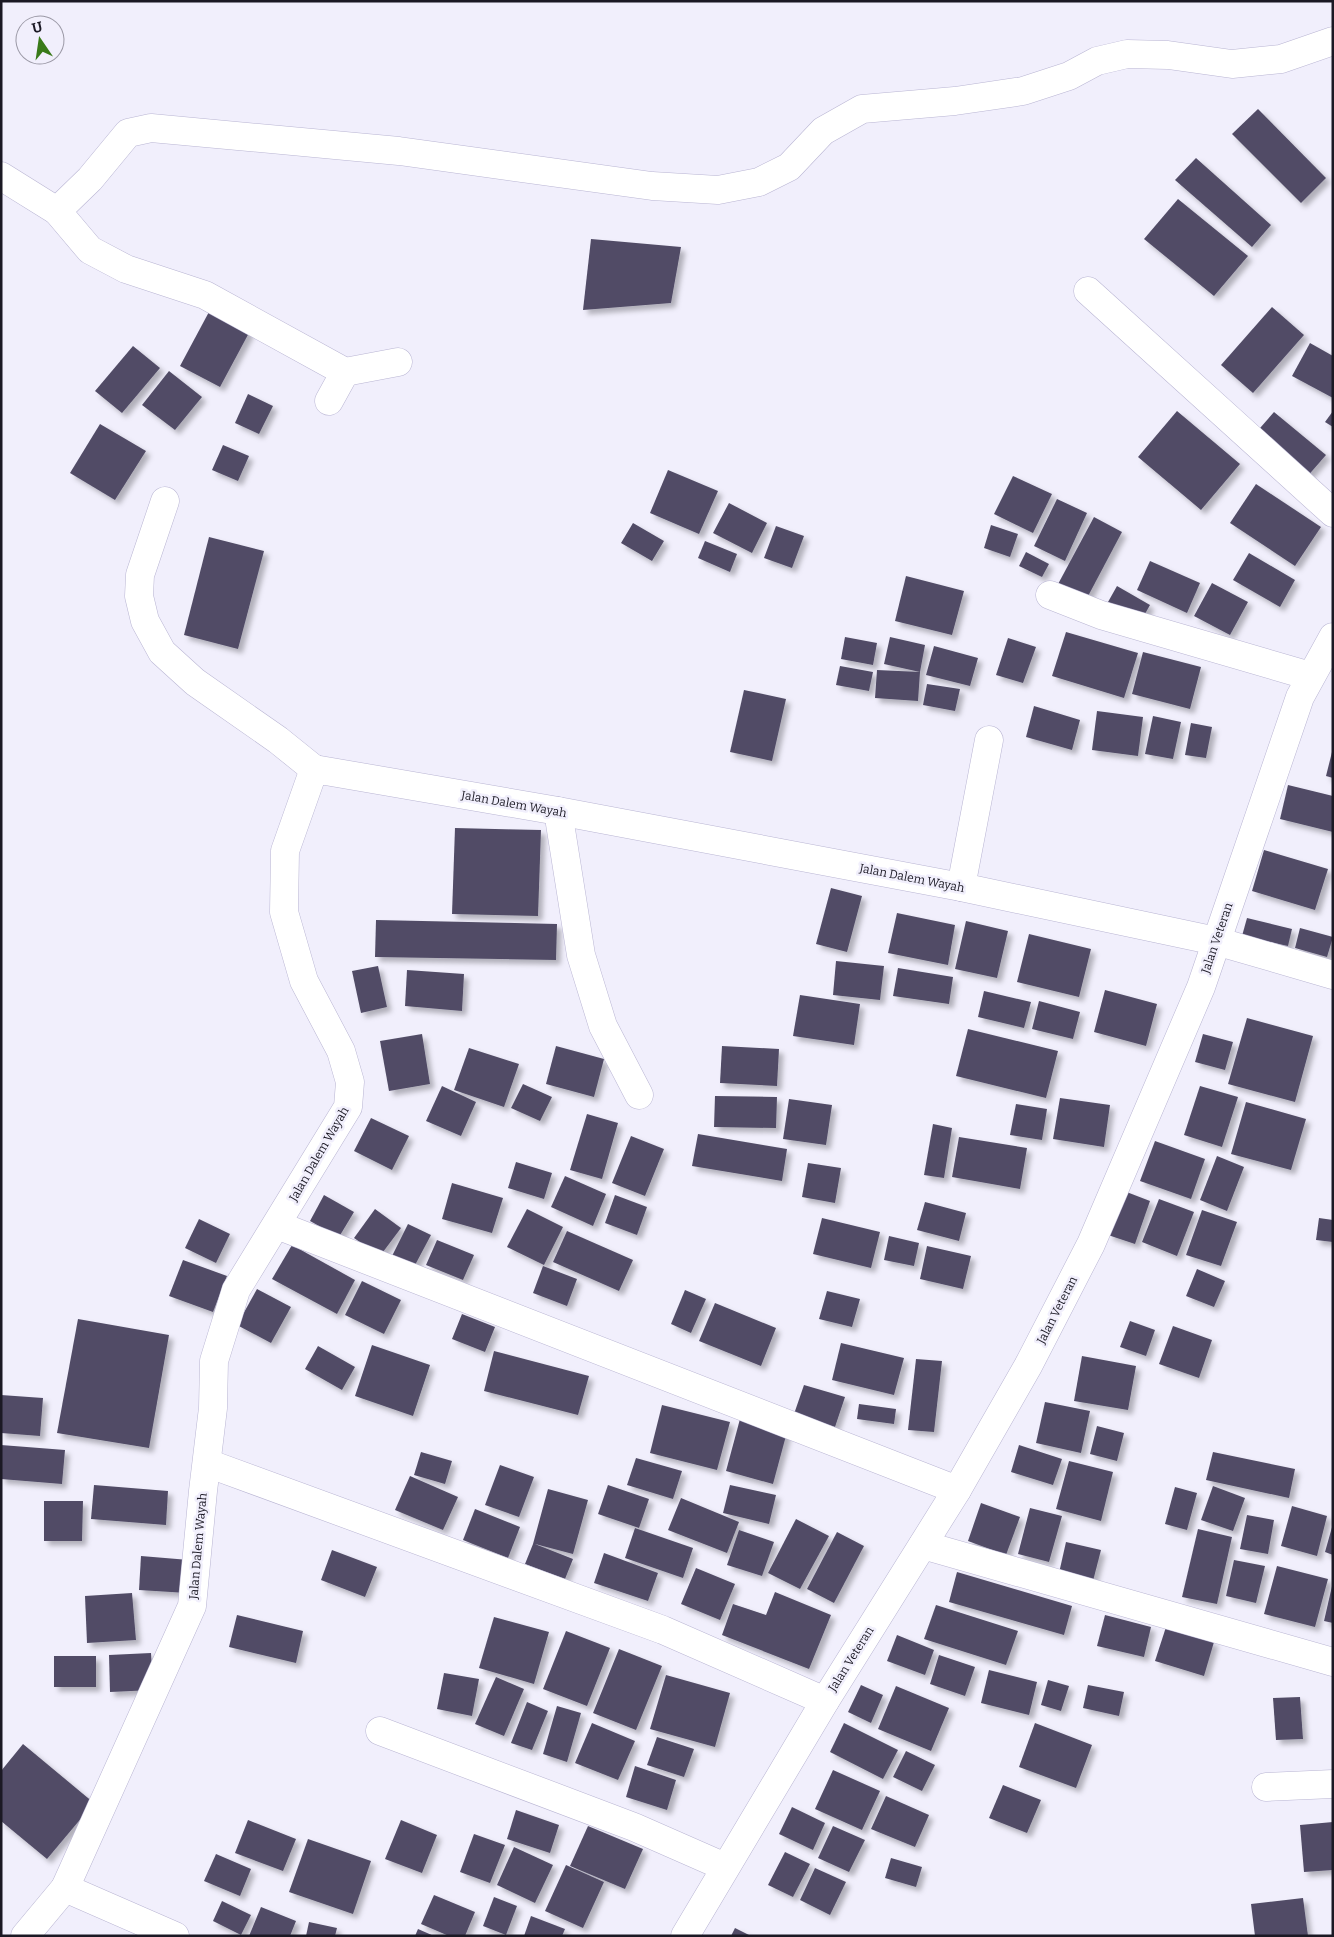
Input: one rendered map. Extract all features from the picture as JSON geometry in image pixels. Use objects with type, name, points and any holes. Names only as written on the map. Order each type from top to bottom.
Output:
[{"type":"street","points":[[57,211],[90,179],[128,133],[151,128],[399,151],[652,186],[718,190],[759,182],[789,167],[823,131],[862,109],[955,101],[1023,91],[1069,76],[1097,61],[1127,54],[1168,55],[1232,64],[1281,60],[1333,41]]},
{"type":"street","points":[[1,176],[57,211],[90,250],[126,269],[205,295],[345,372],[398,362]]},
{"type":"street","points":[[1088,291],[1333,513]]},
{"type":"street","points":[[329,401],[345,372]]},
{"type":"street","points":[[165,501],[140,575],[139,596],[145,621],[162,652],[195,682],[278,740],[314,769]]},
{"type":"street","points":[[1050,595],[1101,615],[1310,676]]},
{"type":"street","name":"Jalan Veteran","points":[[685,1936],[825,1701],[956,1490],[1028,1366],[1092,1244],[1201,987],[1300,698],[1310,676],[1333,637]]},
{"type":"street","points":[[961,887],[990,740]]},
{"type":"street","name":"Jalan Dalem Wayah","points":[[25,1936],[65,1888],[192,1606],[202,1491],[213,1408],[214,1361],[236,1290],[348,1108],[350,1082],[341,1051],[304,981],[284,912],[285,851],[314,769],[961,887],[1216,941],[1333,975]]},
{"type":"street","points":[[558,812],[581,954],[603,1026],[639,1095]]},
{"type":"street","points":[[277,1226],[956,1490]]},
{"type":"street","points":[[207,1463],[664,1630],[825,1701]]},
{"type":"street","points":[[923,1545],[1333,1662]]},
{"type":"street","points":[[380,1731],[634,1827],[725,1867]]},
{"type":"street","points":[[1266,1787],[1333,1784]]},
{"type":"street","points":[[65,1888],[176,1936]]},
{"type":"building","points":[[1258,109],[1326,178],[1301,203],[1232,134]]},
{"type":"building","points":[[1196,158],[1271,225],[1252,247],[1175,180]]},
{"type":"building","points":[[1178,199],[1248,256],[1214,296],[1144,239]]},
{"type":"building","points":[[591,239],[681,247],[671,303],[583,310]]},
{"type":"building","points":[[1272,307],[1304,335],[1253,393],[1221,365]]},
{"type":"building","points":[[210,310],[250,331],[220,387],[180,366]]},
{"type":"building","points":[[1310,343],[1333,356],[1333,398],[1292,376]]},
{"type":"building","points":[[133,346],[160,368],[122,413],[95,391]]},
{"type":"building","points":[[169,371],[202,397],[175,430],[142,405]]},
{"type":"building","points":[[248,394],[273,406],[259,434],[235,423]]},
{"type":"building","points":[[1177,411],[1240,464],[1201,510],[1138,457]]},
{"type":"building","points":[[1333,411],[1333,427],[1325,422]]},
{"type":"building","points":[[1274,412],[1326,455],[1306,478],[1254,435]]},
{"type":"building","points":[[100,424],[146,451],[115,500],[70,473]]},
{"type":"building","points":[[223,445],[249,456],[238,481],[212,470]]},
{"type":"building","points":[[668,470],[718,491],[699,534],[650,513]]},
{"type":"building","points":[[1013,476],[1052,494],[1033,533],[994,514]]},
{"type":"building","points":[[1256,484],[1321,527],[1295,566],[1230,523]]},
{"type":"building","points":[[1057,499],[1087,513],[1065,561],[1034,546]]},
{"type":"building","points":[[729,503],[767,523],[752,553],[713,533]]},
{"type":"building","points":[[1094,517],[1122,532],[1086,600],[1057,586]]},
{"type":"building","points":[[633,523],[664,541],[652,561],[621,543]]},
{"type":"building","points":[[991,525],[1018,534],[1010,557],[984,548]]},
{"type":"building","points":[[776,526],[804,536],[792,568],[764,558]]},
{"type":"building","points":[[209,537],[264,551],[238,649],[184,635]]},
{"type":"building","points":[[705,541],[737,554],[730,572],[698,558]]},
{"type":"building","points":[[1026,552],[1049,564],[1042,577],[1019,566]]},
{"type":"building","points":[[1249,553],[1295,580],[1280,607],[1233,580]]},
{"type":"building","points":[[1150,561],[1200,583],[1187,613],[1137,590]]},
{"type":"building","points":[[906,576],[964,591],[952,635],[895,621]]},
{"type":"building","points":[[1212,583],[1248,602],[1230,635],[1194,616]]},
{"type":"building","points":[[1117,586],[1150,605],[1141,621],[1108,602]]},
{"type":"building","points":[[1066,632],[1138,653],[1124,698],[1052,676]]},
{"type":"building","points":[[845,637],[877,643],[873,665],[841,659]]},
{"type":"building","points":[[890,637],[925,645],[920,672],[884,664]]},
{"type":"building","points":[[1008,638],[1036,647],[1023,683],[996,675]]},
{"type":"building","points":[[934,646],[978,658],[970,686],[926,675]]},
{"type":"building","points":[[1143,652],[1201,667],[1190,709],[1132,694]]},
{"type":"building","points":[[840,666],[873,672],[869,691],[836,685]]},
{"type":"building","points":[[877,670],[920,672],[918,701],[875,698]]},
{"type":"building","points":[[927,684],[960,689],[955,711],[923,705]]},
{"type":"building","points":[[744,690],[786,699],[772,761],[730,752]]},
{"type":"building","points":[[1034,706],[1080,720],[1072,750],[1026,737]]},
{"type":"building","points":[[1097,711],[1143,717],[1138,756],[1092,750]]},
{"type":"building","points":[[1153,716],[1181,722],[1173,759],[1145,754]]},
{"type":"building","points":[[1191,723],[1212,727],[1206,758],[1185,755]]},
{"type":"building","points":[[1333,752],[1333,778],[1326,776]]},
{"type":"building","points":[[1288,785],[1333,796],[1333,832],[1280,819]]},
{"type":"building","points":[[455,828],[541,830],[538,916],[452,914]]},
{"type":"building","points":[[1264,850],[1328,869],[1315,910],[1252,891]]},
{"type":"building","points":[[831,888],[862,896],[847,952],[816,944]]},
{"type":"building","points":[[897,913],[955,925],[948,965],[888,953]]},
{"type":"building","points":[[1247,918],[1292,929],[1288,946],[1242,936]]},
{"type":"building","points":[[376,920],[557,924],[556,960],[375,957]]},
{"type":"building","points":[[966,921],[1008,931],[997,978],[955,969]]},
{"type":"building","points":[[1300,928],[1333,937],[1327,957],[1295,948]]},
{"type":"building","points":[[1029,934],[1091,949],[1079,997],[1017,982]]},
{"type":"building","points":[[836,961],[884,966],[880,1000],[833,995]]},
{"type":"building","points":[[378,966],[387,1007],[361,1013],[352,971]]},
{"type":"building","points":[[898,968],[953,977],[949,1004],[893,996]]},
{"type":"building","points":[[407,970],[464,974],[462,1011],[405,1006]]},
{"type":"building","points":[[1105,990],[1157,1004],[1146,1046],[1094,1032]]},
{"type":"building","points":[[984,991],[1031,1002],[1024,1028],[978,1017]]},
{"type":"building","points":[[800,995],[860,1004],[854,1045],[793,1036]]},
{"type":"building","points":[[1039,1001],[1080,1012],[1073,1039],[1032,1029]]},
{"type":"building","points":[[1247,1018],[1313,1036],[1295,1102],[1228,1084]]},
{"type":"building","points":[[968,1029],[1058,1051],[1046,1098],[956,1076]]},
{"type":"building","points":[[422,1034],[430,1084],[389,1091],[380,1041]]},
{"type":"building","points":[[1203,1034],[1233,1042],[1225,1070],[1195,1062]]},
{"type":"building","points":[[556,1046],[604,1059],[594,1097],[546,1084]]},
{"type":"building","points":[[722,1046],[779,1049],[777,1086],[720,1083]]},
{"type":"building","points":[[469,1048],[519,1064],[504,1107],[454,1090]]},
{"type":"building","points":[[523,1084],[552,1097],[540,1121],[511,1108]]},
{"type":"building","points":[[442,1086],[476,1102],[461,1136],[426,1121]]},
{"type":"building","points":[[1200,1086],[1238,1097],[1222,1147],[1184,1135]]},
{"type":"building","points":[[715,1096],[777,1097],[776,1128],[714,1127]]},
{"type":"building","points":[[1060,1098],[1110,1105],[1104,1147],[1053,1139]]},
{"type":"building","points":[[789,1099],[832,1105],[826,1145],[783,1139]]},
{"type":"building","points":[[1246,1102],[1306,1119],[1291,1170],[1231,1154]]},
{"type":"building","points":[[1016,1104],[1047,1109],[1042,1140],[1010,1135]]},
{"type":"building","points":[[587,1114],[618,1123],[602,1179],[570,1170]]},
{"type":"building","points":[[371,1118],[409,1136],[392,1170],[354,1151]]},
{"type":"building","points":[[933,1124],[952,1128],[944,1178],[924,1175]]},
{"type":"building","points":[[698,1134],[787,1149],[782,1181],[692,1166]]},
{"type":"building","points":[[631,1136],[664,1149],[645,1196],[612,1183]]},
{"type":"building","points":[[959,1137],[1027,1148],[1020,1189],[952,1177]]},
{"type":"building","points":[[1155,1141],[1205,1159],[1191,1199],[1140,1181]]},
{"type":"building","points":[[1217,1156],[1244,1167],[1227,1211],[1200,1200]]},
{"type":"building","points":[[516,1162],[552,1173],[544,1199],[508,1188]]},
{"type":"building","points":[[808,1163],[841,1168],[835,1203],[802,1197]]},
{"type":"building","points":[[565,1176],[606,1194],[593,1226],[551,1207]]},
{"type":"building","points":[[452,1183],[503,1198],[492,1233],[442,1219]]},
{"type":"building","points":[[1124,1191],[1150,1201],[1135,1244],[1108,1235]]},
{"type":"building","points":[[324,1195],[354,1212],[339,1237],[310,1221]]},
{"type":"building","points":[[615,1195],[647,1207],[637,1235],[605,1223]]},
{"type":"building","points":[[1159,1199],[1194,1212],[1177,1256],[1142,1242]]},
{"type":"building","points":[[925,1202],[966,1213],[959,1241],[917,1230]]},
{"type":"building","points":[[375,1209],[401,1228],[380,1256],[354,1238]]},
{"type":"building","points":[[527,1209],[563,1227],[544,1265],[507,1247]]},
{"type":"building","points":[[1202,1210],[1237,1222],[1221,1266],[1186,1255]]},
{"type":"building","points":[[822,1218],[880,1232],[871,1268],[813,1254]]},
{"type":"building","points":[[1319,1218],[1333,1220],[1333,1242],[1316,1240]]},
{"type":"building","points":[[199,1219],[230,1234],[216,1263],[185,1248]]},
{"type":"building","points":[[408,1224],[431,1235],[414,1267],[392,1256]]},
{"type":"building","points":[[567,1231],[633,1260],[619,1291],[553,1262]]},
{"type":"building","points":[[889,1236],[919,1243],[914,1266],[884,1260]]},
{"type":"building","points":[[437,1240],[474,1255],[463,1280],[426,1265]]},
{"type":"building","points":[[292,1245],[355,1280],[337,1314],[272,1279]]},
{"type":"building","points":[[927,1246],[971,1256],[963,1289],[920,1279]]},
{"type":"building","points":[[183,1260],[227,1276],[213,1312],[169,1296]]},
{"type":"building","points":[[543,1266],[577,1279],[567,1306],[533,1293]]},
{"type":"building","points":[[1197,1269],[1225,1281],[1214,1307],[1186,1296]]},
{"type":"building","points":[[362,1281],[401,1300],[384,1334],[345,1315]]},
{"type":"building","points":[[257,1289],[291,1307],[271,1343],[237,1325]]},
{"type":"building","points":[[685,1290],[706,1299],[691,1333],[671,1324]]},
{"type":"building","points":[[827,1291],[860,1299],[852,1327],[819,1319]]},
{"type":"building","points":[[715,1303],[776,1328],[761,1366],[699,1341]]},
{"type":"building","points":[[462,1314],[495,1327],[485,1352],[452,1339]]},
{"type":"building","points":[[78,1319],[169,1335],[149,1448],[57,1433]]},
{"type":"building","points":[[1130,1321],[1155,1330],[1146,1356],[1120,1347]]},
{"type":"building","points":[[1173,1326],[1212,1340],[1199,1378],[1159,1364]]},
{"type":"building","points":[[841,1343],[904,1358],[894,1395],[832,1380]]},
{"type":"building","points":[[372,1345],[430,1365],[413,1416],[355,1396]]},
{"type":"building","points":[[318,1346],[355,1367],[342,1390],[305,1369]]},
{"type":"building","points":[[494,1351],[589,1376],[578,1415],[484,1391]]},
{"type":"building","points":[[1082,1356],[1136,1366],[1128,1410],[1074,1401]]},
{"type":"building","points":[[916,1359],[942,1361],[934,1432],[908,1430]]},
{"type":"building","points":[[804,1385],[845,1397],[835,1427],[794,1414]]},
{"type":"building","points":[[1,1395],[43,1398],[40,1436],[1,1433]]},
{"type":"building","points":[[1045,1402],[1090,1411],[1081,1453],[1036,1443]]},
{"type":"building","points":[[859,1404],[896,1409],[894,1424],[857,1419]]},
{"type":"building","points":[[662,1405],[730,1422],[717,1470],[650,1453]]},
{"type":"building","points":[[740,1419],[787,1432],[773,1484],[726,1471]]},
{"type":"building","points":[[1097,1426],[1124,1433],[1117,1461],[1090,1454]]},
{"type":"building","points":[[1,1445],[65,1450],[62,1484],[1,1479]]},
{"type":"building","points":[[1019,1445],[1062,1459],[1053,1485],[1011,1472]]},
{"type":"building","points":[[421,1452],[452,1461],[445,1484],[414,1475]]},
{"type":"building","points":[[1213,1452],[1295,1469],[1289,1498],[1206,1480]]},
{"type":"building","points":[[636,1458],[682,1471],[673,1499],[627,1485]]},
{"type":"building","points":[[1069,1461],[1113,1472],[1101,1521],[1056,1509]]},
{"type":"building","points":[[500,1465],[534,1477],[519,1517],[485,1505]]},
{"type":"building","points":[[410,1476],[458,1497],[443,1530],[395,1510]]},
{"type":"building","points":[[94,1485],[168,1491],[166,1525],[91,1519]]},
{"type":"building","points":[[608,1485],[649,1499],[639,1528],[598,1514]]},
{"type":"building","points":[[730,1485],[776,1495],[769,1524],[723,1513]]},
{"type":"building","points":[[1213,1486],[1245,1498],[1233,1531],[1201,1520]]},
{"type":"building","points":[[1175,1487],[1197,1493],[1187,1530],[1165,1524]]},
{"type":"building","points":[[548,1489],[588,1500],[573,1554],[535,1544],[573,1559],[565,1579],[525,1564],[533,1544]]},
{"type":"building","points":[[681,1498],[739,1522],[727,1553],[668,1530]]},
{"type":"building","points":[[44,1501],[83,1501],[82,1541],[44,1541]]},
{"type":"building","points":[[981,1503],[1020,1517],[1006,1555],[968,1541]]},
{"type":"building","points":[[1292,1506],[1327,1516],[1317,1556],[1281,1546]]},
{"type":"building","points":[[1030,1508],[1062,1516],[1049,1562],[1018,1554]]},
{"type":"building","points":[[475,1509],[520,1527],[508,1558],[463,1540]]},
{"type":"building","points":[[1247,1515],[1274,1520],[1268,1554],[1240,1549]]},
{"type":"building","points":[[796,1519],[829,1536],[800,1589],[768,1573]]},
{"type":"building","points":[[1333,1527],[1333,1555],[1325,1552]]},
{"type":"building","points":[[635,1528],[693,1548],[683,1578],[625,1558]]},
{"type":"building","points":[[1198,1529],[1232,1537],[1217,1604],[1182,1597]]},
{"type":"building","points":[[739,1530],[774,1542],[762,1576],[727,1565]]},
{"type":"building","points":[[837,1532],[864,1546],[834,1603],[807,1589]]},
{"type":"building","points":[[1066,1542],[1101,1550],[1093,1581],[1059,1573]]},
{"type":"building","points":[[332,1550],[377,1567],[365,1597],[321,1580]]},
{"type":"building","points":[[604,1553],[658,1573],[648,1601],[594,1583]]},
{"type":"building","points":[[141,1556],[189,1560],[187,1593],[139,1590]]},
{"type":"building","points":[[1234,1560],[1265,1566],[1256,1603],[1226,1596]]},
{"type":"building","points":[[1277,1566],[1328,1579],[1315,1627],[1264,1614]]},
{"type":"building","points":[[696,1568],[735,1584],[720,1620],[681,1604]]},
{"type":"building","points":[[957,1572],[1072,1606],[1064,1635],[949,1602]]},
{"type":"building","points":[[1333,1586],[1333,1623],[1324,1621]]},
{"type":"building","points":[[775,1592],[831,1615],[809,1669],[722,1635],[733,1604],[766,1615]]},
{"type":"building","points":[[132,1593],[136,1640],[87,1643],[85,1596]]},
{"type":"building","points":[[936,1605],[1018,1631],[1006,1665],[924,1639]]},
{"type":"building","points":[[237,1615],[303,1631],[296,1663],[229,1647]]},
{"type":"building","points":[[1105,1615],[1151,1627],[1144,1657],[1097,1646]]},
{"type":"building","points":[[494,1617],[549,1632],[534,1684],[479,1668]]},
{"type":"building","points":[[1166,1627],[1214,1642],[1204,1676],[1155,1661]]},
{"type":"building","points":[[566,1631],[610,1648],[587,1706],[543,1689]]},
{"type":"building","points":[[897,1635],[934,1650],[925,1675],[887,1661]]},
{"type":"building","points":[[619,1649],[662,1666],[636,1730],[593,1713]]},
{"type":"building","points":[[151,1653],[153,1690],[110,1692],[109,1655]]},
{"type":"building","points":[[939,1655],[975,1667],[965,1696],[930,1684]]},
{"type":"building","points":[[54,1656],[96,1656],[96,1687],[54,1687]]},
{"type":"building","points":[[989,1670],[1037,1682],[1029,1715],[981,1703]]},
{"type":"building","points":[[444,1673],[479,1679],[472,1716],[437,1709]]},
{"type":"building","points":[[666,1675],[730,1693],[715,1747],[650,1729]]},
{"type":"building","points":[[496,1677],[524,1689],[504,1736],[475,1724]]},
{"type":"building","points":[[1048,1680],[1069,1686],[1061,1711],[1041,1705]]},
{"type":"building","points":[[861,1685],[883,1695],[871,1723],[848,1712]]},
{"type":"building","points":[[1088,1685],[1124,1692],[1119,1716],[1083,1708]]},
{"type":"building","points":[[896,1686],[949,1708],[931,1751],[878,1729]]},
{"type":"building","points":[[1300,1697],[1303,1739],[1276,1740],[1273,1698]]},
{"type":"building","points":[[527,1702],[548,1711],[532,1750],[511,1743]]},
{"type":"building","points":[[557,1706],[581,1713],[567,1762],[543,1754]]},
{"type":"building","points":[[592,1723],[635,1741],[618,1780],[575,1763]]},
{"type":"building","points":[[844,1723],[898,1750],[883,1779],[830,1752]]},
{"type":"building","points":[[1035,1723],[1092,1745],[1076,1788],[1019,1767]]},
{"type":"building","points":[[657,1737],[694,1749],[684,1777],[647,1765]]},
{"type":"building","points":[[23,1744],[94,1803],[47,1859],[1,1821],[1,1771]]},
{"type":"building","points":[[906,1751],[935,1765],[922,1791],[893,1777]]},
{"type":"building","points":[[635,1766],[676,1780],[667,1810],[626,1797]]},
{"type":"building","points":[[833,1770],[880,1791],[862,1830],[815,1809]]},
{"type":"building","points":[[1003,1785],[1041,1800],[1027,1833],[989,1818]]},
{"type":"building","points":[[886,1796],[929,1815],[915,1847],[871,1829]]},
{"type":"building","points":[[792,1807],[825,1823],[813,1850],[779,1834]]},
{"type":"building","points":[[516,1810],[559,1825],[550,1853],[507,1839]]},
{"type":"building","points":[[248,1820],[296,1839],[283,1871],[235,1853]]},
{"type":"building","points":[[401,1820],[437,1835],[422,1873],[385,1859]]},
{"type":"building","points":[[1333,1822],[1333,1870],[1304,1872],[1300,1825]]},
{"type":"building","points":[[588,1826],[643,1849],[625,1889],[570,1866]]},
{"type":"building","points":[[833,1826],[865,1840],[849,1872],[818,1858]]},
{"type":"building","points":[[474,1834],[505,1845],[490,1883],[460,1872]]},
{"type":"building","points":[[308,1839],[371,1861],[353,1914],[289,1892]]},
{"type":"building","points":[[514,1847],[553,1865],[535,1903],[497,1885]]},
{"type":"building","points":[[785,1852],[810,1864],[793,1897],[768,1885]]},
{"type":"building","points":[[216,1854],[251,1869],[240,1896],[204,1881]]},
{"type":"building","points":[[891,1858],[922,1867],[916,1887],[885,1878]]},
{"type":"building","points":[[566,1865],[604,1882],[583,1928],[545,1911]]},
{"type":"building","points":[[815,1868],[846,1882],[830,1915],[800,1900]]},
{"type":"building","points":[[434,1895],[475,1912],[465,1936],[449,1936],[421,1924]]},
{"type":"building","points":[[494,1897],[517,1906],[506,1935],[483,1926]]},
{"type":"building","points":[[1303,1898],[1308,1936],[1255,1936],[1251,1904]]},
{"type":"building","points":[[222,1901],[251,1915],[241,1935],[213,1921]]},
{"type":"building","points":[[261,1907],[296,1921],[290,1936],[249,1936]]},
{"type":"building","points":[[531,1916],[565,1929],[562,1936],[524,1936]]},
{"type":"building","points":[[309,1922],[337,1928],[335,1936],[306,1936]]},
{"type":"building","points":[[735,1928],[751,1936],[731,1936]]},
{"type":"building","points":[[418,1929],[434,1936],[415,1936]]}]
